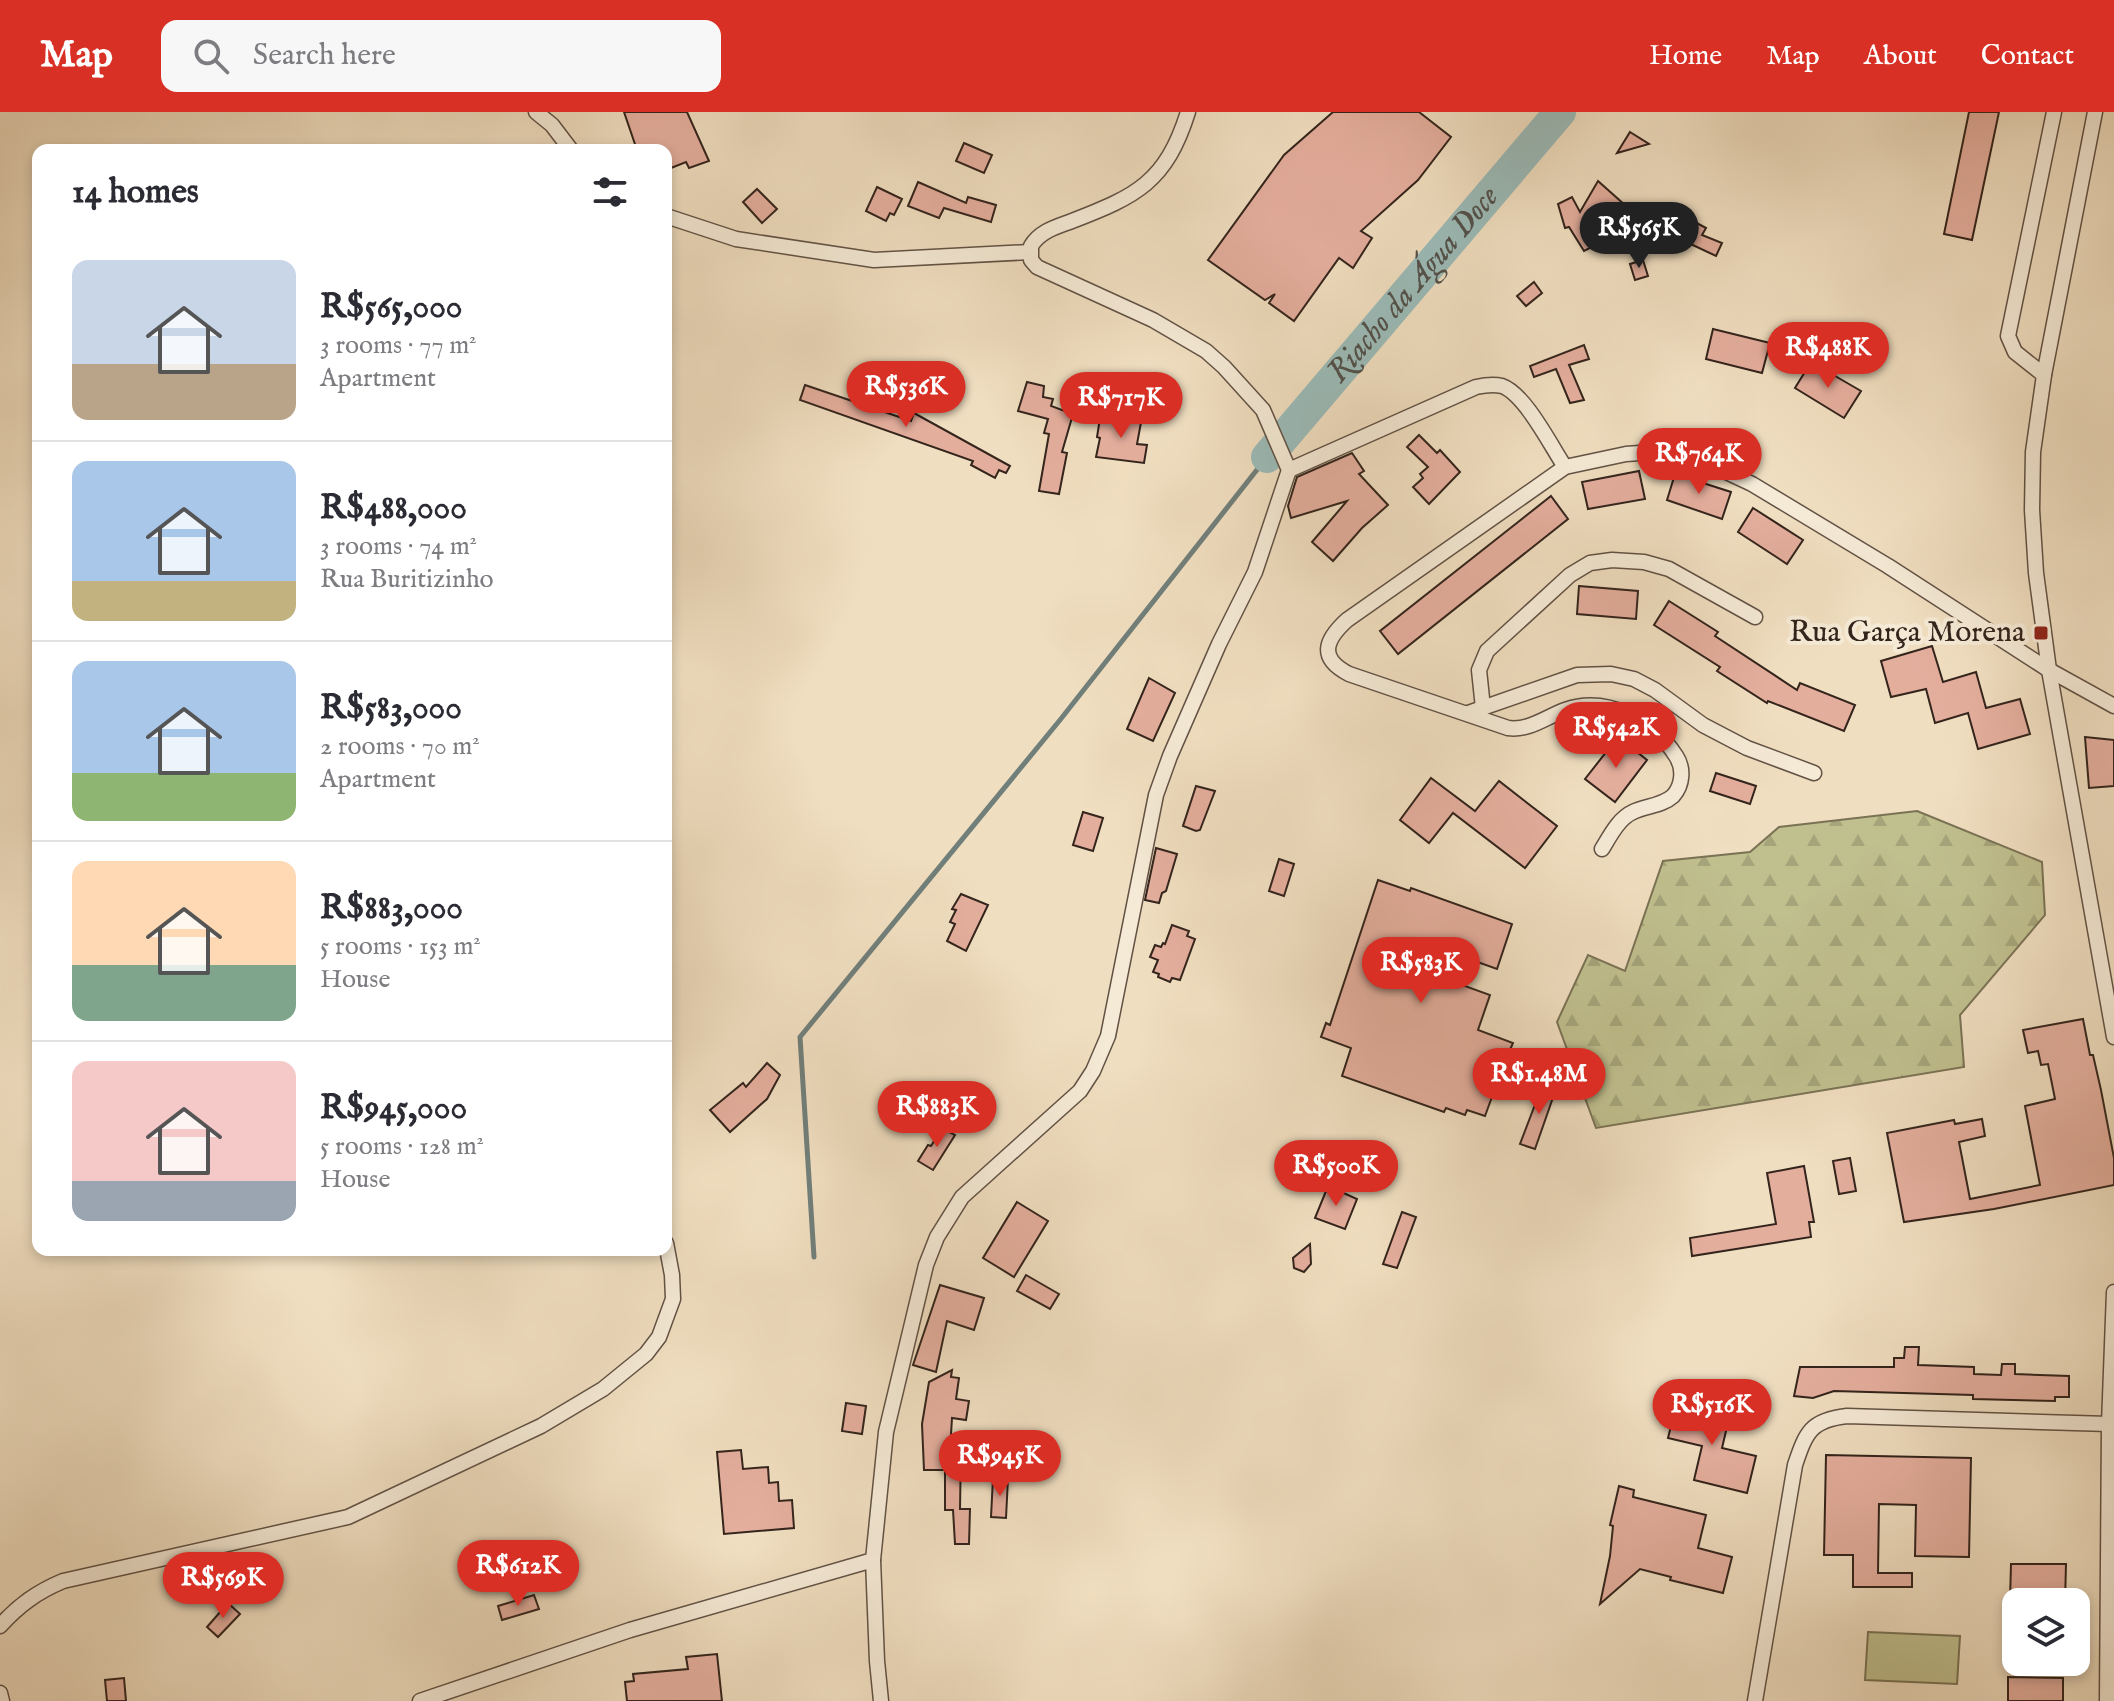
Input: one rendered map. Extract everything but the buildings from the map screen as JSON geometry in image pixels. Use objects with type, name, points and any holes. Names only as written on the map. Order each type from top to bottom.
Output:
[{"type":"street","points":[[536,112],[552,125],[566,144]]},
{"type":"street","points":[[881,1701],[873,1560],[886,1432],[926,1265],[937,1237],[962,1197],[1080,1091],[1102,1053],[1156,795],[1219,644],[1255,572],[1289,470],[1263,410],[1232,374],[1206,351],[1153,320],[1037,267],[1031,260],[1030,252],[1036,239],[1045,231],[1118,204],[1149,182],[1169,159],[1188,112]]},
{"type":"street","points":[[2044,375],[2015,352],[2008,336],[2054,112]]},
{"type":"street","points":[[2095,112],[2044,375],[2033,452],[2032,510],[2036,573],[2049,670],[2114,1037]]},
{"type":"street","points":[[672,218],[736,239],[874,260],[1030,252]]},
{"type":"street","points":[[1289,470],[1476,387],[1490,385],[1501,386],[1520,400],[1565,467]]},
{"type":"street","points":[[1602,849],[1622,819],[1632,812],[1659,804],[1672,796],[1679,785],[1681,767],[1671,750],[1638,720],[1606,706],[1577,706],[1520,730],[1508,728],[1349,674],[1334,665],[1328,654],[1330,639],[1347,620],[1565,467],[1626,454],[1654,452],[1705,462],[1752,484],[1888,566],[2049,670],[2114,706]]},
{"type":"street","points":[[1483,708],[1479,670],[1487,651],[1570,575],[1590,563],[1612,560],[1644,562],[1669,569],[1755,617]]},
{"type":"street","points":[[1468,713],[1577,675],[1611,674],[1634,679],[1655,690],[1703,725],[1747,748],[1814,773]]},
{"type":"street","points":[[0,1626],[30,1598],[63,1581],[348,1517],[541,1426],[603,1389],[646,1354],[659,1337],[673,1299],[668,1256]]},
{"type":"street","points":[[2107,1701],[2109,1424],[2114,1292]]},
{"type":"street","points":[[1755,1701],[1795,1465],[1804,1440],[1814,1425],[1828,1418],[1847,1416],[2109,1424]]},
{"type":"street","points":[[420,1701],[630,1630],[873,1560]]},
{"type":"street","points":[[0,1693],[2,1701]]},
{"type":"green space","points":[[1917,811],[2042,862],[2045,915],[1960,1015],[1964,1067],[1596,1128],[1557,1022],[1588,955],[1625,971],[1663,861],[1750,852],[1779,827]]},
{"type":"green space","points":[[1868,1632],[1960,1636],[1957,1684],[1865,1680]]},
{"type":"waterway","name":"Riacho da Água Doce","points":[[1267,457],[1560,112]]},
{"type":"waterway","points":[[814,1257],[800,1037],[1060,720],[1267,457]]},
{"type":"place","name":"Rua Garça Morena","points":[[2041,633]]}]
